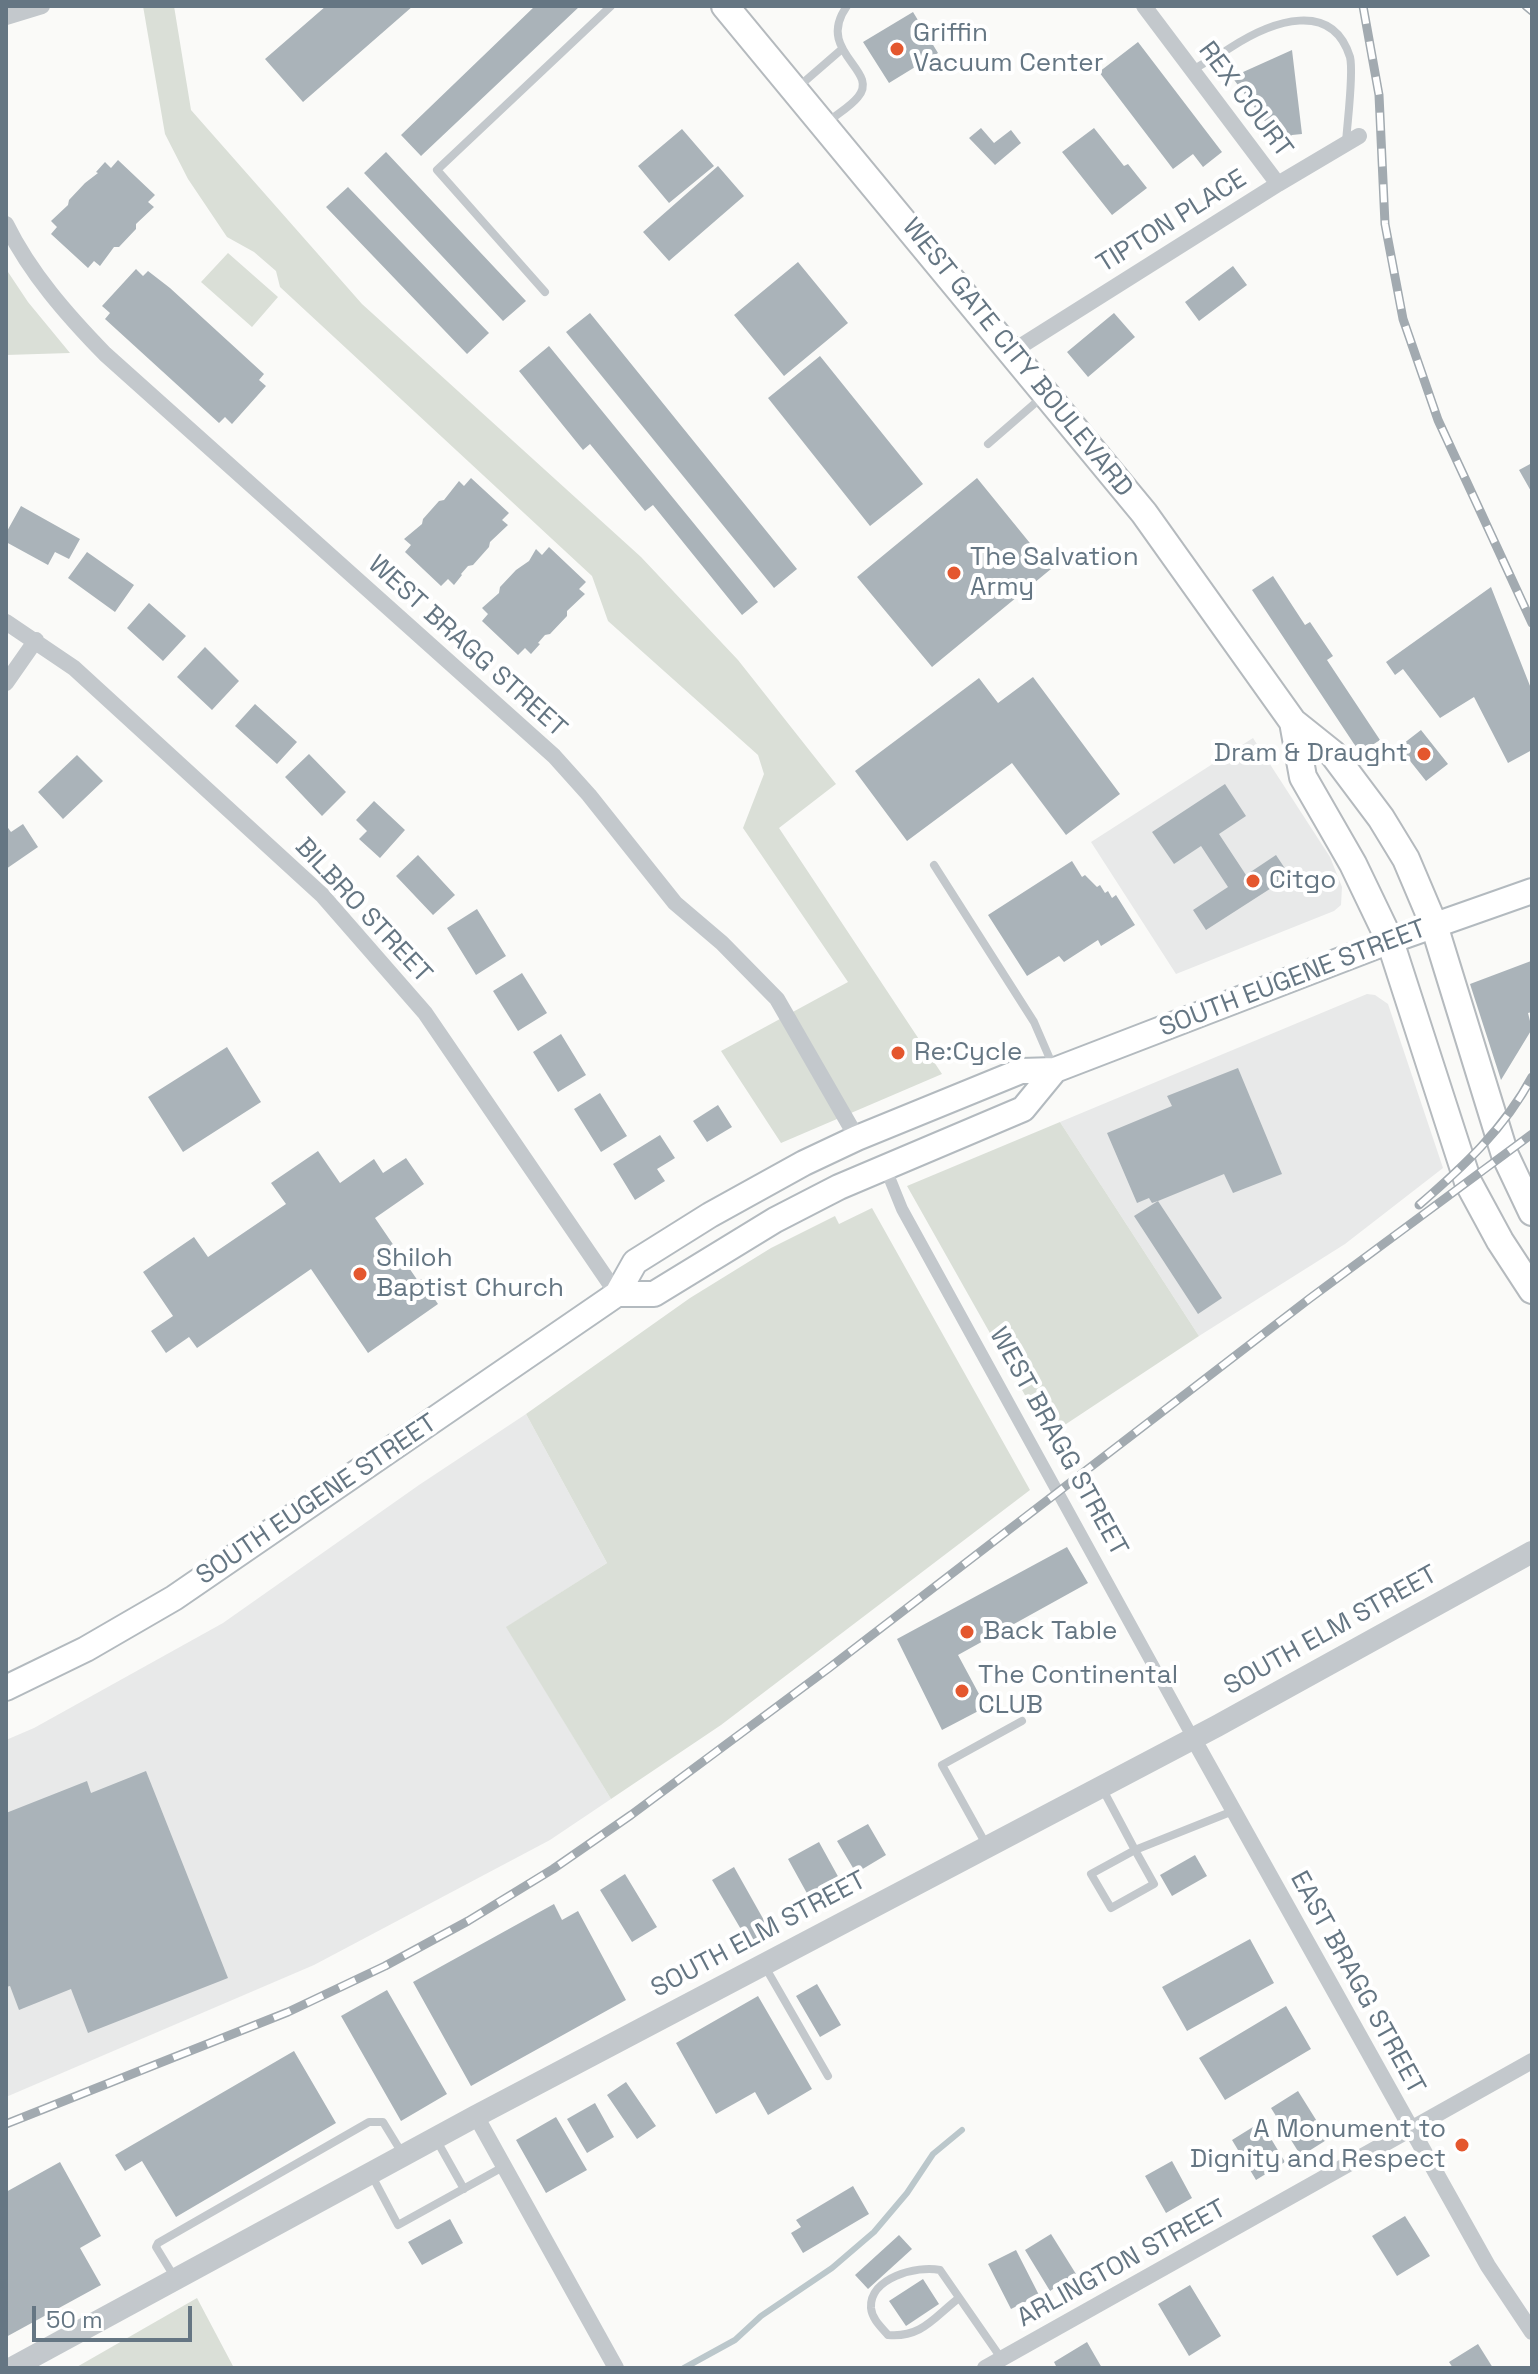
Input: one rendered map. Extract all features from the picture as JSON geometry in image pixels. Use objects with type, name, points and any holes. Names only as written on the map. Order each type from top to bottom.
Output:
[{"type":"main road","name":"WEST GATE CITY BOULEVARD","points":[[725,6],[1154,525],[1293,722],[1333,754],[1381,818],[1406,859],[1434,925],[1505,1155],[1532,1212]]},
{"type":"main road","name":"WEST GATE CITY BOULEVARD","points":[[1293,722],[1303,777],[1353,864],[1390,941],[1468,1182],[1500,1241],[1532,1290]]},
{"type":"main road","name":"SOUTH EUGENE STREET","points":[[6,1688],[86,1649],[174,1598],[617,1294],[635,1262],[759,1187],[857,1138],[1021,1071],[1055,1070],[1390,941],[1532,891]]},
{"type":"main road","name":"SOUTH EUGENE STREET","points":[[617,1294],[654,1294],[775,1220],[885,1167],[1023,1109],[1055,1070]]},
{"type":"street","name":"REX COURT","points":[[1144,6],[1278,184]]},
{"type":"street","points":[[6,17],[35,7]]},
{"type":"street","name":"TIPTON PLACE","points":[[1013,351],[1352,140]]},
{"type":"street","name":"WEST BRAGG STREET","points":[[6,224],[52,294],[105,354],[554,756],[675,903],[732,952],[777,999],[857,1138]]},
{"type":"street","name":"BILBRO STREET","points":[[6,622],[74,668],[322,895],[425,1013],[617,1294]]},
{"type":"street","points":[[6,683],[36,640]]},
{"type":"street","name":"WEST BRAGG STREET","points":[[885,1167],[902,1209],[1193,1738]]},
{"type":"street","name":"SOUTH ELM STREET","points":[[12,2368],[476,2116],[1193,1738],[1532,1552]]},
{"type":"street","name":"EAST BRAGG STREET","points":[[1193,1738],[1488,2266],[1532,2332]]},
{"type":"street","name":"ARLINGTON STREET","points":[[985,2368],[1532,2061]]},
{"type":"street","points":[[476,2116],[616,2368]]},
{"type":"lane","points":[[545,292],[437,170],[611,6]]},
{"type":"lane","points":[[824,125],[859,96],[863,86],[861,76],[842,49],[836,31],[847,6]]},
{"type":"lane","points":[[1192,70],[1286,14],[1312,11],[1328,16],[1339,31],[1351,58],[1352,140]]},
{"type":"lane","points":[[795,90],[842,49]]},
{"type":"lane","points":[[988,444],[1047,393]]},
{"type":"lane","points":[[934,865],[1034,1022],[1055,1070]]},
{"type":"lane","points":[[987,1847],[942,1765],[1022,1721]]},
{"type":"lane","points":[[1101,1787],[1135,1850],[1154,1884],[1111,1908],[1091,1874],[1135,1850],[1234,1811]]},
{"type":"lane","points":[[764,1964],[828,2076]]},
{"type":"lane","points":[[175,2279],[158,2253],[158,2243],[369,2122],[383,2122],[403,2156]]},
{"type":"lane","points":[[435,2138],[464,2189]]},
{"type":"lane","points":[[371,2173],[398,2225],[503,2167]]},
{"type":"lane","points":[[959,2298],[934,2321],[905,2336],[888,2335],[876,2322],[871,2308],[875,2295],[885,2283],[916,2268],[940,2270],[1001,2359]]},
{"type":"shaded area","points":[[143,6],[174,6],[191,110],[362,304],[641,557],[738,660],[836,784],[779,828],[942,1074],[781,1143],[721,1051],[848,982],[743,828],[764,774],[758,755],[608,621],[592,576],[280,287],[276,271],[254,252],[227,237],[188,179],[165,134]]},
{"type":"shaded area","points":[[228,253],[278,297],[252,327],[201,282]]},
{"type":"shaded area","points":[[6,269],[28,302],[70,353],[6,355]]},
{"type":"shaded area","points":[[1253,738],[1330,857],[1342,887],[1341,905],[1334,911],[1176,974],[1091,842]]},
{"type":"shaded area","points":[[1367,994],[1375,995],[1388,1004],[1443,1168],[1345,1244],[1199,1336],[1060,1122]]},
{"type":"shaded area","points":[[1060,1122],[1199,1336],[1048,1436],[907,1186]]},
{"type":"shaded area","points":[[872,1208],[1030,1490],[721,1725],[611,1799],[506,1627],[607,1563],[526,1414],[690,1298],[771,1248],[835,1216],[839,1224]]},
{"type":"shaded area","points":[[526,1414],[607,1563],[507,1627],[611,1799],[550,1840],[314,1965],[6,2097],[6,1740],[34,1728],[223,1623]]},
{"type":"shaded area","points":[[197,2298],[234,2368],[75,2368]]},
{"type":"building","points":[[326,6],[413,6],[303,102],[265,59]]},
{"type":"building","points":[[535,6],[580,6],[421,156],[401,135]]},
{"type":"building","points":[[913,12],[938,53],[889,83],[863,42]]},
{"type":"building","points":[[1138,42],[1222,152],[1203,167],[1193,154],[1173,169],[1099,72]]},
{"type":"building","points":[[1292,50],[1302,134],[1292,135],[1281,143],[1232,77]]},
{"type":"building","points":[[981,128],[994,143],[1011,130],[1021,143],[995,165],[969,138]]},
{"type":"building","points":[[1094,128],[1124,166],[1128,164],[1147,188],[1112,215],[1062,152]]},
{"type":"building","points":[[682,129],[714,166],[669,203],[638,166]]},
{"type":"building","points":[[386,152],[526,301],[503,321],[364,173]]},
{"type":"building","points":[[118,160],[155,195],[148,202],[154,207],[119,247],[114,247],[100,266],[94,261],[88,268],[51,234],[57,227],[51,221],[105,162],[111,168]]},
{"type":"building","points":[[718,166],[744,196],[669,261],[643,232]]},
{"type":"building","points":[[348,187],[489,333],[467,354],[326,207]]},
{"type":"building","points":[[798,262],[848,323],[784,376],[734,315]]},
{"type":"building","points":[[1233,266],[1247,285],[1199,321],[1185,302]]},
{"type":"building","points":[[136,269],[143,276],[148,271],[170,288],[264,374],[259,380],[266,386],[232,424],[225,417],[219,423],[105,319],[110,313],[102,306]]},
{"type":"building","points":[[590,313],[797,569],[774,588],[566,332]]},
{"type":"building","points":[[1114,313],[1135,337],[1088,377],[1067,352]]},
{"type":"building","points":[[549,346],[758,602],[742,615],[653,505],[645,511],[590,444],[583,450],[519,371]]},
{"type":"building","points":[[820,356],[923,484],[870,526],[768,398]]},
{"type":"building","points":[[1532,463],[1532,493],[1519,470]]},
{"type":"building","points":[[471,478],[509,513],[502,520],[508,525],[454,585],[448,579],[441,586],[405,552],[411,545],[404,539],[422,524],[423,519],[459,481],[464,486]]},
{"type":"building","name":"The Salvation Army","points":[[977,478],[1051,569],[932,667],[857,577]]},
{"type":"building","points":[[21,506],[80,539],[69,559],[55,552],[48,565],[6,542],[6,533]]},
{"type":"building","points":[[549,547],[586,582],[579,589],[585,594],[531,654],[525,648],[518,655],[482,621],[488,614],[482,608],[499,593],[500,587],[516,570],[529,561],[536,549],[542,555]]},
{"type":"building","points":[[87,552],[134,585],[115,612],[68,578]]},
{"type":"building","points":[[1273,576],[1305,625],[1310,622],[1333,656],[1327,660],[1380,740],[1360,753],[1252,590]]},
{"type":"building","points":[[1491,587],[1532,691],[1532,750],[1508,763],[1474,697],[1440,718],[1403,669],[1395,675],[1386,662]]},
{"type":"building","points":[[149,603],[186,636],[163,661],[127,628]]},
{"type":"building","points":[[205,647],[239,681],[212,710],[177,677]]},
{"type":"building","points":[[1033,677],[1120,794],[1066,835],[1012,763],[907,841],[855,771],[979,678],[998,703]]},
{"type":"building","points":[[255,704],[297,742],[277,764],[235,726]]},
{"type":"building","points":[[1421,730],[1448,764],[1426,781],[1399,747]]},
{"type":"building","points":[[309,754],[346,792],[322,816],[285,777]]},
{"type":"building","points":[[77,755],[103,781],[63,819],[38,792]]},
{"type":"building","points":[[1225,784],[1246,816],[1219,834],[1246,875],[1276,855],[1290,876],[1206,930],[1193,910],[1228,887],[1201,846],[1174,864],[1152,832]]},
{"type":"building","points":[[374,801],[405,830],[380,858],[359,839],[367,831],[356,820]]},
{"type":"building","points":[[23,824],[38,847],[6,869],[6,825],[11,832]]},
{"type":"building","points":[[418,855],[455,895],[433,915],[396,876]]},
{"type":"building","points":[[1072,861],[1082,877],[1085,875],[1097,887],[1100,885],[1112,898],[1116,895],[1135,925],[1101,946],[1098,940],[1064,962],[1059,956],[1027,976],[988,915]]},
{"type":"building","points":[[477,909],[506,956],[476,975],[447,928]]},
{"type":"building","points":[[1531,961],[1532,1012],[1528,1013],[1532,1029],[1501,1080],[1470,984]]},
{"type":"building","points":[[522,973],[547,1013],[518,1031],[493,991]]},
{"type":"building","points":[[561,1034],[586,1075],[558,1092],[533,1052]]},
{"type":"building","points":[[227,1047],[261,1102],[183,1152],[148,1097]]},
{"type":"building","points":[[1238,1068],[1282,1174],[1233,1193],[1224,1174],[1152,1203],[1149,1198],[1137,1203],[1107,1133],[1172,1106],[1167,1096]]},
{"type":"building","points":[[600,1093],[627,1136],[601,1152],[574,1109]]},
{"type":"building","points":[[718,1105],[732,1127],[707,1142],[693,1121]]},
{"type":"building","points":[[660,1135],[675,1158],[657,1169],[665,1181],[635,1200],[613,1164]]},
{"type":"building","points":[[318,1151],[340,1183],[374,1159],[383,1173],[406,1158],[424,1184],[375,1218],[418,1281],[421,1279],[438,1304],[368,1353],[311,1269],[197,1348],[189,1337],[166,1353],[151,1331],[173,1316],[143,1272],[194,1237],[208,1257],[286,1204],[271,1183]]},
{"type":"building","points":[[1158,1201],[1222,1298],[1198,1314],[1134,1216]]},
{"type":"building","points":[[1067,1547],[1088,1583],[958,1655],[986,1707],[942,1730],[897,1639]]},
{"type":"building","points":[[146,1771],[228,1978],[88,2033],[71,1989],[19,2010],[10,1986],[6,1987],[6,1813],[87,1781],[91,1793]]},
{"type":"building","points":[[868,1824],[886,1855],[856,1873],[837,1841]]},
{"type":"building","points":[[819,1842],[840,1880],[809,1897],[788,1859]]},
{"type":"building","points":[[1195,1855],[1207,1876],[1172,1896],[1160,1875]]},
{"type":"building","points":[[734,1867],[770,1931],[749,1943],[712,1880]]},
{"type":"building","points":[[625,1874],[657,1927],[632,1942],[600,1890]]},
{"type":"building","points":[[554,1904],[562,1920],[578,1911],[626,2000],[471,2086],[413,1982]]},
{"type":"building","points":[[1250,1939],[1274,1983],[1187,2031],[1162,1987]]},
{"type":"building","points":[[817,1984],[841,2025],[820,2037],[796,1996]]},
{"type":"building","points":[[387,1990],[447,2094],[401,2121],[341,2016]]},
{"type":"building","points":[[758,1996],[812,2089],[768,2115],[755,2092],[716,2114],[676,2043]]},
{"type":"building","points":[[1286,2006],[1311,2049],[1225,2100],[1199,2058]]},
{"type":"building","points":[[294,2051],[336,2123],[176,2217],[142,2161],[125,2171],[115,2155]]},
{"type":"building","points":[[626,2082],[656,2126],[637,2139],[607,2095]]},
{"type":"building","points":[[1298,2091],[1328,2139],[1301,2156],[1271,2108]]},
{"type":"building","points":[[595,2103],[614,2137],[587,2153],[567,2119]]},
{"type":"building","points":[[556,2117],[587,2170],[546,2193],[516,2140]]},
{"type":"building","points":[[1261,2122],[1285,2162],[1256,2180],[1232,2140]]},
{"type":"building","points":[[1172,2161],[1192,2198],[1166,2213],[1145,2176]]},
{"type":"building","points":[[60,2162],[101,2236],[80,2248],[101,2285],[6,2337],[6,2192]]},
{"type":"building","points":[[853,2186],[869,2214],[803,2253],[791,2233],[801,2227],[796,2220]]},
{"type":"building","points":[[1405,2216],[1430,2256],[1397,2276],[1372,2236]]},
{"type":"building","points":[[450,2219],[463,2243],[422,2265],[408,2242]]},
{"type":"building","points":[[1051,2234],[1076,2274],[1050,2291],[1025,2250]]},
{"type":"building","points":[[899,2235],[912,2249],[868,2289],[855,2275]]},
{"type":"building","points":[[1016,2250],[1039,2295],[1011,2309],[988,2264]]},
{"type":"building","points":[[923,2279],[939,2304],[906,2326],[889,2301]]},
{"type":"building","points":[[1190,2285],[1221,2336],[1189,2356],[1158,2304]]},
{"type":"building","points":[[1087,2342],[1102,2368],[1057,2368],[1054,2362]]},
{"type":"building","points":[[1478,2344],[1493,2368],[1453,2368],[1449,2362]]},
{"type":"waterway","points":[[684,2368],[735,2340],[761,2316],[832,2268],[874,2232],[907,2193],[933,2154],[962,2130]]},
{"type":"railway","points":[[1363,6],[1379,95],[1385,224],[1403,319],[1438,420],[1532,623]]},
{"type":"railway","points":[[1526,6],[1532,11]]},
{"type":"railway","points":[[1419,1205],[1482,1146],[1509,1114],[1532,1077]]},
{"type":"railway","points":[[6,2124],[288,2012],[385,1966],[468,1921],[553,1869],[829,1668],[1309,1299],[1532,1134]]},
{"type":"place","name":"Griffin Vacuum Center","points":[[897,49]]},
{"type":"place","name":"The Salvation Army","points":[[954,573]]},
{"type":"place","name":"Dram & Draught","points":[[1424,754]]},
{"type":"place","name":"Citgo","points":[[1253,881]]},
{"type":"place","name":"Re:Cycle","points":[[898,1053]]},
{"type":"place","name":"Shiloh Baptist Church","points":[[360,1274]]},
{"type":"place","name":"Back Table","points":[[967,1632]]},
{"type":"place","name":"The Continental CLUB","points":[[962,1691]]},
{"type":"place","name":"A Monument to Dignity and Respect","points":[[1462,2145]]}]
